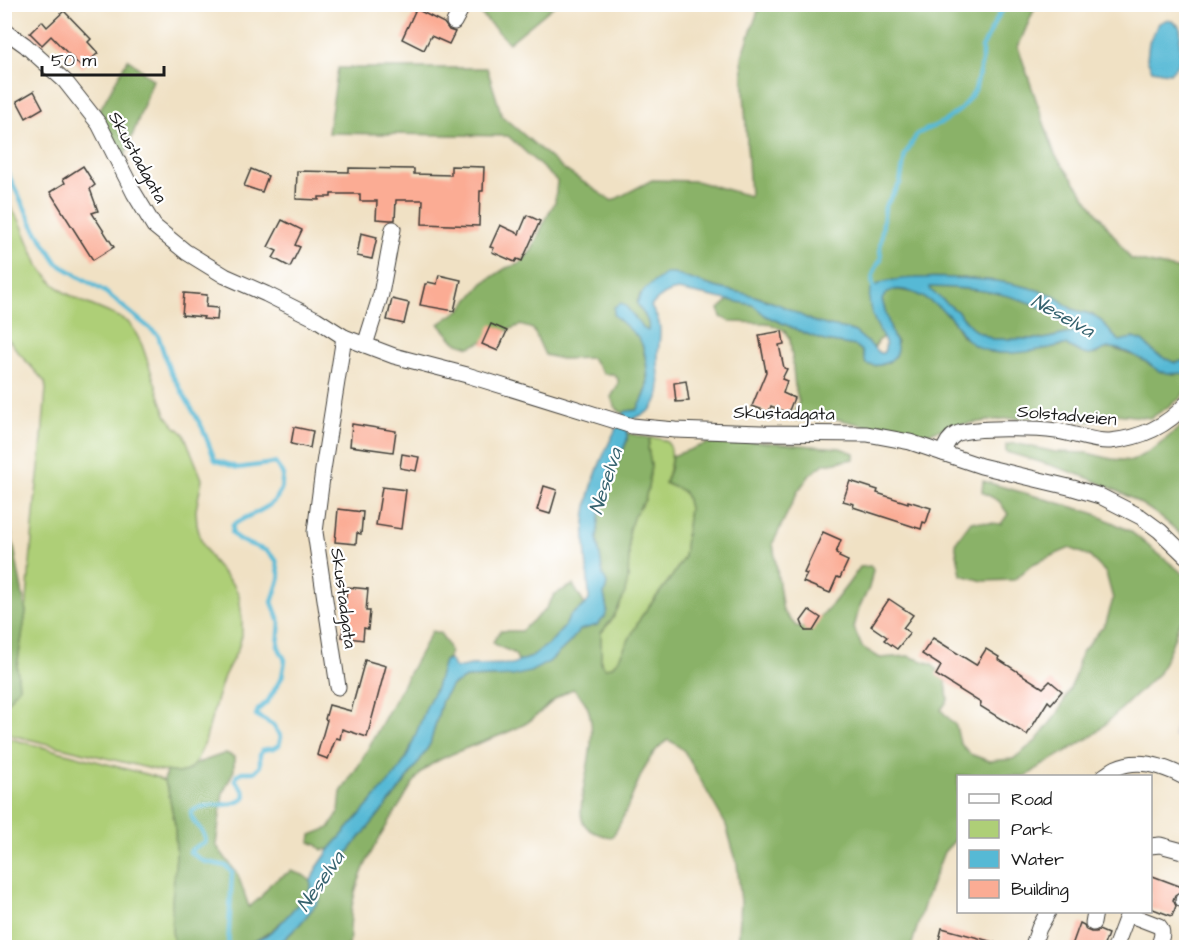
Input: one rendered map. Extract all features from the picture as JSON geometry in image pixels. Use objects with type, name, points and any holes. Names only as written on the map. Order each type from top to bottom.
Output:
[{"type":"street","points":[[454,22],[461,9],[457,4]]},
{"type":"street","name":"Skustadgata","points":[[4,30],[25,45],[65,81],[99,124],[134,194],[154,226],[186,252],[225,276],[316,319],[344,337],[394,356],[467,375],[632,426],[761,433],[867,434],[910,442],[981,466],[1100,496],[1160,531],[1186,556]]},
{"type":"street","points":[[365,345],[381,294],[393,229]]},
{"type":"street","name":"Skustadgata","points":[[338,687],[315,532],[322,470],[344,337]]},
{"type":"street","name":"Solstadveien","points":[[943,453],[946,445],[955,435],[987,429],[1055,431],[1107,441],[1123,439],[1140,435],[1160,426],[1176,416],[1186,404]]},
{"type":"street","points":[[1107,775],[1116,768],[1137,763],[1167,768],[1186,778]]},
{"type":"street","points":[[1152,846],[1186,852]]},
{"type":"street","points":[[1032,948],[1047,913]]},
{"type":"street","points":[[1115,948],[1129,916],[1159,926],[1163,934],[1158,948]]},
{"type":"shaded area","points":[[1186,695],[1186,745],[1173,737],[1173,731]]},
{"type":"green space","points":[[472,5],[555,5],[509,43]]},
{"type":"green space","points":[[760,5],[1036,5],[1018,47],[1055,155],[1131,259],[1186,271],[1186,360],[1175,363],[1156,354],[1142,341],[1133,338],[1120,341],[1095,316],[1073,309],[1043,292],[996,281],[951,278],[892,280],[879,284],[872,290],[871,308],[883,337],[874,348],[855,332],[812,321],[768,300],[674,274],[640,294],[637,303],[649,327],[648,331],[644,329],[642,338],[647,382],[644,397],[637,410],[624,413],[617,409],[611,397],[618,385],[618,379],[613,374],[604,374],[591,358],[561,359],[545,355],[533,329],[520,325],[470,347],[455,342],[439,324],[461,309],[483,283],[506,268],[519,264],[532,250],[555,202],[557,181],[508,136],[328,133],[338,68],[487,68],[502,116],[562,168],[612,201],[652,180],[696,181],[750,196],[742,57]]},
{"type":"green space","points":[[128,59],[153,80],[124,158],[97,115]]},
{"type":"green space","points":[[5,200],[20,221],[38,265],[53,283],[81,301],[128,322],[133,328],[142,345],[166,415],[184,434],[202,479],[196,510],[202,543],[239,595],[242,636],[224,676],[205,742],[195,764],[187,771],[178,773],[160,771],[11,735],[5,731],[4,705],[19,687],[17,667],[26,612],[46,389],[45,382],[5,335]]},
{"type":"green space","points":[[930,287],[972,290],[1013,297],[1049,311],[1074,325],[1075,330],[1044,339],[992,339],[974,330],[958,312],[930,290]]},
{"type":"green space","points":[[889,290],[915,293],[936,304],[951,318],[963,337],[990,352],[1009,353],[1066,345],[1087,355],[1111,348],[1138,357],[1172,374],[1186,373],[1186,389],[1181,398],[1151,418],[1116,414],[1090,422],[1057,416],[1002,419],[957,425],[921,435],[896,433],[837,419],[797,420],[794,412],[799,402],[795,387],[790,339],[784,330],[767,323],[731,322],[721,317],[719,309],[729,300],[754,305],[766,316],[807,334],[825,341],[856,346],[862,351],[866,364],[877,366],[889,362],[897,342],[893,337],[882,300],[884,294]]},
{"type":"green space","points":[[1186,422],[1186,540],[1147,508],[1125,495],[1055,466],[1006,452],[1006,445],[1014,443],[1055,452],[1087,453],[1132,461],[1155,448]]},
{"type":"green space","points":[[627,433],[650,438],[648,448],[651,466],[645,500],[634,515],[629,530],[628,580],[624,596],[613,618],[601,633],[601,664],[605,668],[611,667],[618,660],[641,617],[684,557],[689,508],[683,491],[665,483],[672,456],[720,439],[840,448],[854,453],[854,459],[824,464],[810,475],[798,491],[773,543],[783,611],[796,626],[809,628],[824,614],[860,567],[871,566],[873,570],[869,588],[859,608],[854,628],[862,647],[880,658],[908,656],[932,664],[946,681],[948,700],[941,710],[956,726],[960,743],[970,754],[989,761],[1013,759],[1036,741],[1058,713],[1074,680],[1081,653],[1106,623],[1113,599],[1106,573],[1089,556],[1070,548],[1033,564],[1014,580],[983,581],[961,575],[955,543],[971,521],[1001,524],[1008,514],[999,501],[982,492],[983,481],[1093,513],[1130,531],[1186,576],[1186,617],[1179,624],[1159,673],[1094,735],[1028,775],[957,775],[957,838],[944,852],[911,947],[738,947],[741,902],[737,864],[726,825],[684,751],[674,743],[668,740],[650,758],[612,837],[586,827],[581,816],[581,805],[592,734],[586,704],[573,689],[559,696],[525,724],[443,758],[427,767],[418,776],[365,865],[352,906],[349,947],[276,948],[318,902],[335,868],[396,794],[420,760],[430,744],[442,700],[452,685],[466,678],[495,677],[549,662],[580,630],[597,625],[607,610],[604,594],[607,584],[603,575],[597,538],[600,510],[627,441]]},
{"type":"green space","points":[[650,438],[660,439],[670,447],[670,468],[665,483],[683,491],[686,496],[689,508],[684,557],[641,617],[618,660],[611,667],[605,668],[601,664],[601,633],[613,618],[624,596],[629,557],[629,530],[634,515],[645,500],[648,487],[651,466],[648,448]]},
{"type":"green space","points":[[5,500],[26,612],[17,667],[19,687],[5,705]]},
{"type":"green space","points":[[573,585],[585,605],[570,616],[565,626],[550,643],[529,658],[518,662],[514,654],[493,642],[500,631],[521,631],[545,610],[555,594]]},
{"type":"green space","points":[[432,631],[440,633],[450,651],[448,658],[444,661],[436,688],[407,757],[396,774],[330,849],[322,850],[310,842],[311,835],[329,828],[339,812],[341,792],[360,763]]},
{"type":"green space","points":[[4,737],[153,776],[164,781],[175,825],[176,855],[172,930],[174,947],[5,947]]},
{"type":"green space","points":[[226,753],[234,757],[234,770],[223,793],[216,845],[238,875],[249,907],[260,898],[271,883],[291,871],[311,881],[311,888],[280,923],[252,943],[241,947],[174,947],[172,900],[176,855],[175,825],[164,781],[166,771],[178,773],[187,771],[195,764]]},
{"type":"water","points":[[1168,19],[1181,30],[1180,58],[1170,73],[1152,70],[1147,59],[1149,42],[1159,23]]},
{"type":"water","name":"Neselva","points":[[665,274],[674,274],[718,288],[751,295],[780,305],[812,321],[855,332],[880,353],[884,352],[885,343],[869,303],[871,290],[878,284],[909,278],[969,279],[1009,283],[1049,294],[1072,309],[1095,316],[1120,341],[1133,338],[1142,341],[1156,354],[1175,363],[1186,360],[1186,373],[1162,372],[1135,356],[1115,348],[1107,348],[1089,355],[1064,345],[1012,353],[992,352],[966,339],[951,318],[937,306],[927,299],[906,291],[896,290],[888,293],[882,300],[897,350],[891,360],[880,365],[866,364],[862,351],[856,346],[825,341],[807,334],[766,316],[753,305],[678,290],[663,295],[651,306],[660,327],[659,395],[651,409],[633,419],[600,511],[597,538],[603,575],[607,584],[604,594],[607,610],[605,617],[597,625],[580,630],[549,662],[530,672],[513,676],[466,678],[452,685],[442,700],[430,744],[396,794],[335,868],[318,902],[300,924],[276,947],[241,948],[265,936],[279,925],[306,895],[311,888],[316,869],[330,849],[396,774],[407,757],[436,688],[444,661],[450,659],[456,668],[471,665],[512,664],[529,658],[550,643],[565,626],[570,616],[589,600],[585,521],[590,493],[605,452],[624,413],[637,410],[648,384],[643,346],[614,315],[614,307],[621,303],[625,305],[648,331],[647,320],[637,303],[645,290]],"holes":[[[930,287],[986,291],[1013,297],[1049,311],[1073,325],[1075,330],[1044,339],[992,339],[974,330],[958,312],[930,290]]]},
{"type":"building","points":[[416,9],[444,23],[449,30],[455,32],[449,44],[431,36],[424,50],[402,39]]},
{"type":"building","points":[[64,11],[91,39],[88,42],[98,53],[82,68],[51,36],[42,45],[30,33],[42,21],[47,27]]},
{"type":"building","points":[[34,91],[43,108],[26,118],[17,101]]},
{"type":"building","points":[[83,166],[95,185],[90,189],[98,211],[92,213],[114,247],[93,260],[50,192],[65,183],[63,179]]},
{"type":"building","points":[[451,166],[484,167],[483,191],[480,191],[479,226],[422,224],[423,200],[396,200],[395,220],[390,220],[376,219],[377,201],[360,201],[360,194],[331,194],[331,197],[319,197],[319,200],[296,199],[297,171],[349,172],[349,168],[414,169],[414,174],[451,175]]},
{"type":"building","points":[[251,169],[268,176],[262,192],[244,186]]},
{"type":"building","points":[[527,215],[540,221],[522,261],[517,259],[515,262],[492,252],[494,248],[490,247],[500,225],[519,234]]},
{"type":"building","points":[[282,220],[302,230],[295,245],[300,247],[290,267],[273,258],[277,251],[268,247]]},
{"type":"building","points":[[361,233],[377,237],[372,259],[357,256]]},
{"type":"building","points":[[439,275],[461,280],[454,311],[420,305],[425,284],[428,282],[437,284]]},
{"type":"building","points":[[184,293],[207,295],[206,307],[218,308],[217,320],[182,315]]},
{"type":"building","points":[[392,299],[409,303],[404,324],[387,320]]},
{"type":"building","points":[[491,324],[507,331],[498,351],[482,344]]},
{"type":"building","points":[[782,331],[784,344],[779,345],[784,368],[787,369],[782,379],[787,381],[783,393],[794,398],[788,413],[771,406],[769,412],[752,406],[766,372],[759,335]]},
{"type":"building","points":[[686,381],[689,401],[676,402],[674,383]]},
{"type":"building","points":[[352,424],[396,431],[393,452],[350,446]]},
{"type":"building","points":[[294,427],[313,431],[310,448],[291,444]]},
{"type":"building","points":[[402,454],[419,457],[416,471],[400,468]]},
{"type":"building","points":[[850,481],[878,490],[877,493],[931,508],[926,523],[923,522],[921,529],[853,507],[854,504],[843,501]]},
{"type":"building","points":[[544,486],[557,490],[550,514],[537,510]]},
{"type":"building","points":[[382,487],[406,490],[401,529],[376,525]]},
{"type":"building","points":[[338,509],[363,512],[361,534],[357,533],[356,544],[335,542]]},
{"type":"building","points":[[823,532],[841,540],[836,553],[848,561],[830,593],[803,582],[807,574],[804,573]]},
{"type":"building","points":[[347,587],[368,589],[366,611],[370,611],[368,629],[364,628],[363,640],[342,637]]},
{"type":"building","points":[[889,599],[913,615],[903,628],[910,633],[897,649],[884,640],[887,637],[871,626]]},
{"type":"building","points":[[809,610],[821,618],[813,631],[805,631],[801,621]]},
{"type":"building","points":[[933,638],[976,665],[986,649],[1043,688],[1050,681],[1062,691],[1051,704],[1048,701],[1027,735],[936,675],[941,666],[922,654]]},
{"type":"building","points":[[365,660],[386,666],[367,737],[342,729],[340,739],[336,738],[328,759],[317,755],[329,705],[351,711]]},
{"type":"building","points":[[1152,876],[1182,887],[1173,900],[1176,906],[1172,916],[1152,909]]},
{"type":"building","points":[[1080,923],[1091,932],[1099,930],[1108,934],[1103,948],[1071,948]]},
{"type":"building","points":[[942,928],[997,943],[997,948],[937,948]]},
{"type":"waterway","points":[[875,292],[872,279],[881,259],[880,248],[885,207],[900,183],[905,155],[917,134],[945,121],[961,109],[975,90],[982,61],[982,48],[1000,13],[1010,4]]},
{"type":"waterway","points":[[4,166],[34,227],[58,264],[104,291],[158,335],[169,369],[202,427],[215,460],[238,468],[275,463],[283,474],[281,489],[273,502],[233,525],[232,533],[239,540],[267,551],[276,560],[280,577],[272,602],[280,623],[278,646],[285,660],[282,677],[268,701],[256,715],[273,725],[281,737],[279,745],[262,750],[260,766],[254,772],[242,772],[237,775],[235,780],[244,791],[245,797],[240,801],[204,806],[191,812],[193,820],[206,841],[190,852],[203,861],[226,866],[232,872],[228,948]]}]
